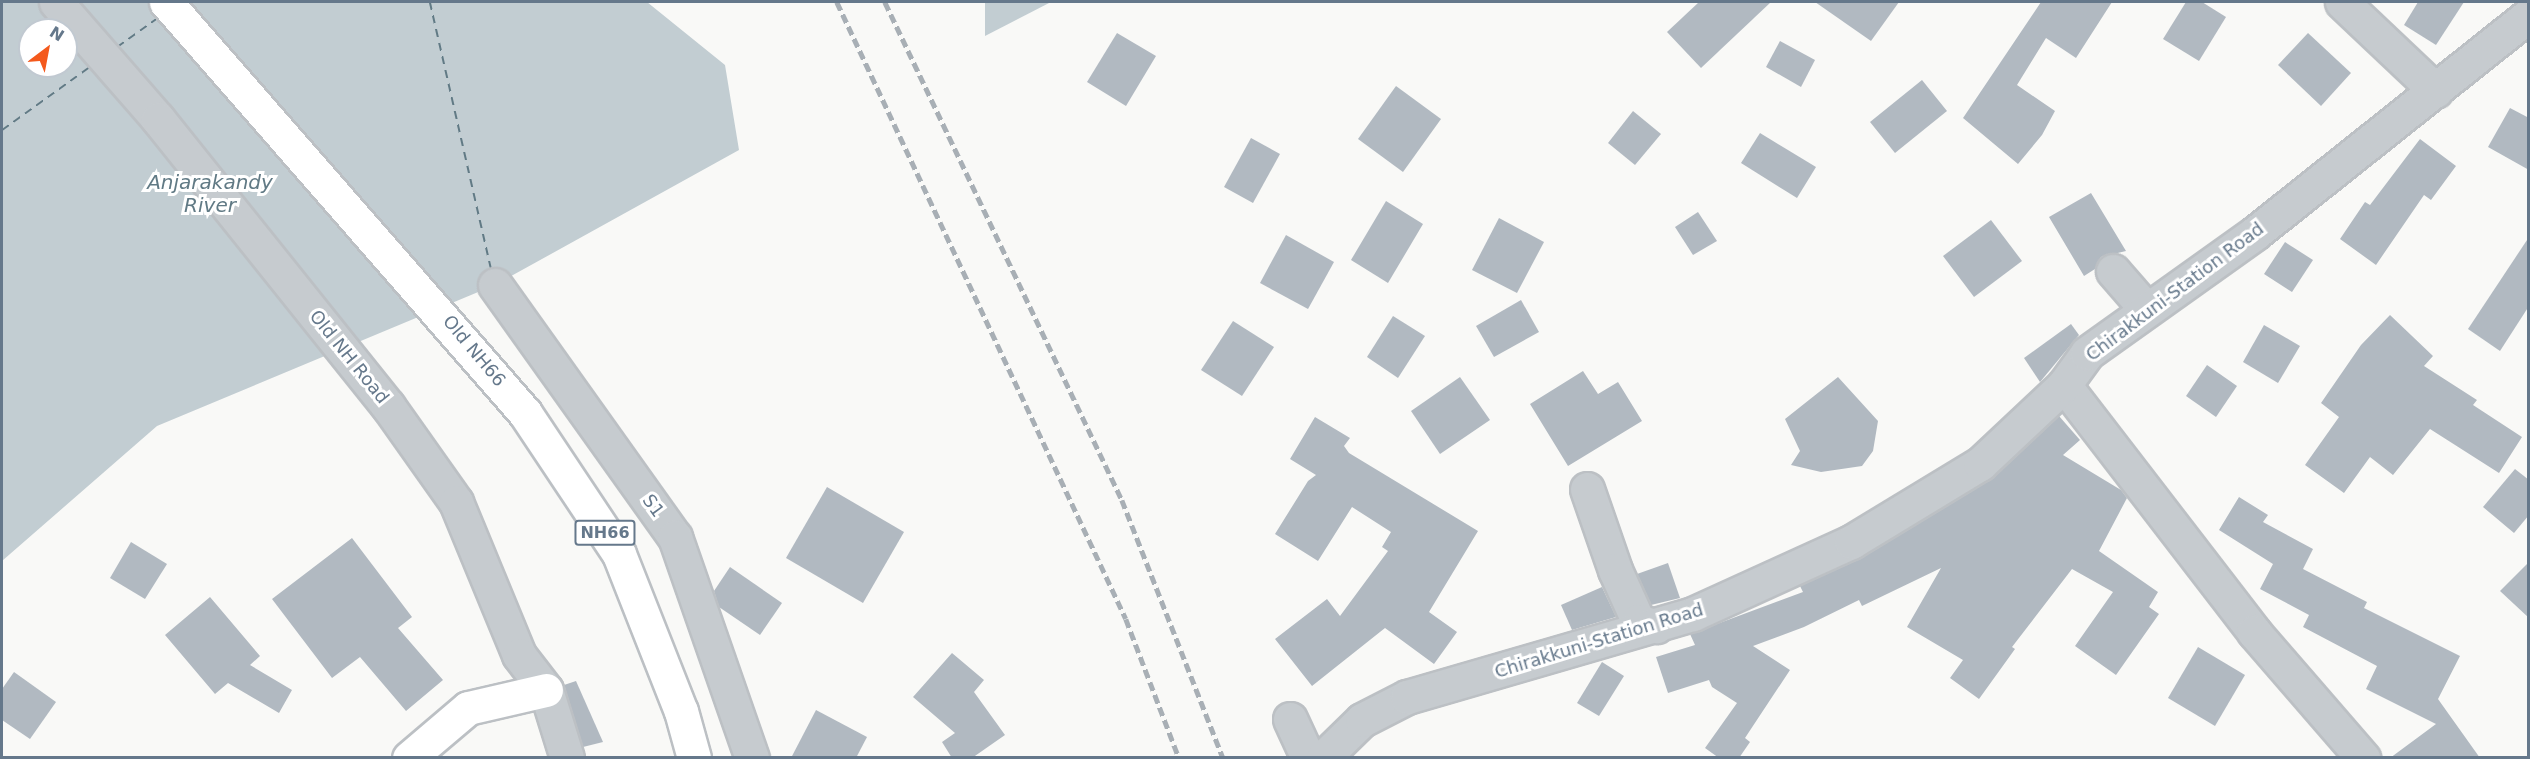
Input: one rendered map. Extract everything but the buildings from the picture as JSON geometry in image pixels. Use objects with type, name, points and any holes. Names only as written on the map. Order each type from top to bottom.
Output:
[{"type":"main road","name":"Old NH66","points":[[166,2],[463,337],[525,412],[619,554],[681,711],[694,758]]},
{"type":"main road","points":[[409,758],[468,708],[546,690]]},
{"type":"street","name":"Old NH Road","points":[[56,2],[165,128],[388,406],[456,502],[519,654],[546,690],[567,758]]},
{"type":"street","points":[[2342,2],[2436,92]]},
{"type":"street","name":"Chirakkuni-Station Road","points":[[1323,758],[1362,720],[1407,697],[1694,614],[1851,542],[1980,464],[2064,385],[2087,353],[2264,226],[2436,92],[2529,16]]},
{"type":"street","points":[[2113,271],[2146,309]]},
{"type":"street","name":"S1","points":[[495,285],[675,537],[752,758]]},
{"type":"street","points":[[2064,385],[2254,632],[2363,758]]},
{"type":"street","points":[[1587,489],[1615,570],[1638,621],[1656,626]]},
{"type":"street","points":[[1290,719],[1308,758]]},
{"type":"water","name":"Anjarakandy River","points":[[2,2],[647,2],[725,65],[739,150],[495,285],[157,426],[2,561]]},
{"type":"water","points":[[985,2],[1051,2],[985,36]]},
{"type":"ferry route","points":[[430,2],[491,269]]},
{"type":"ferry route","points":[[117,47],[159,17]]},
{"type":"ferry route","points":[[2,130],[91,66]]},
{"type":"railway","points":[[837,2],[1126,619],[1179,758]]},
{"type":"railway","points":[[885,2],[1122,500],[1223,758]]}]
